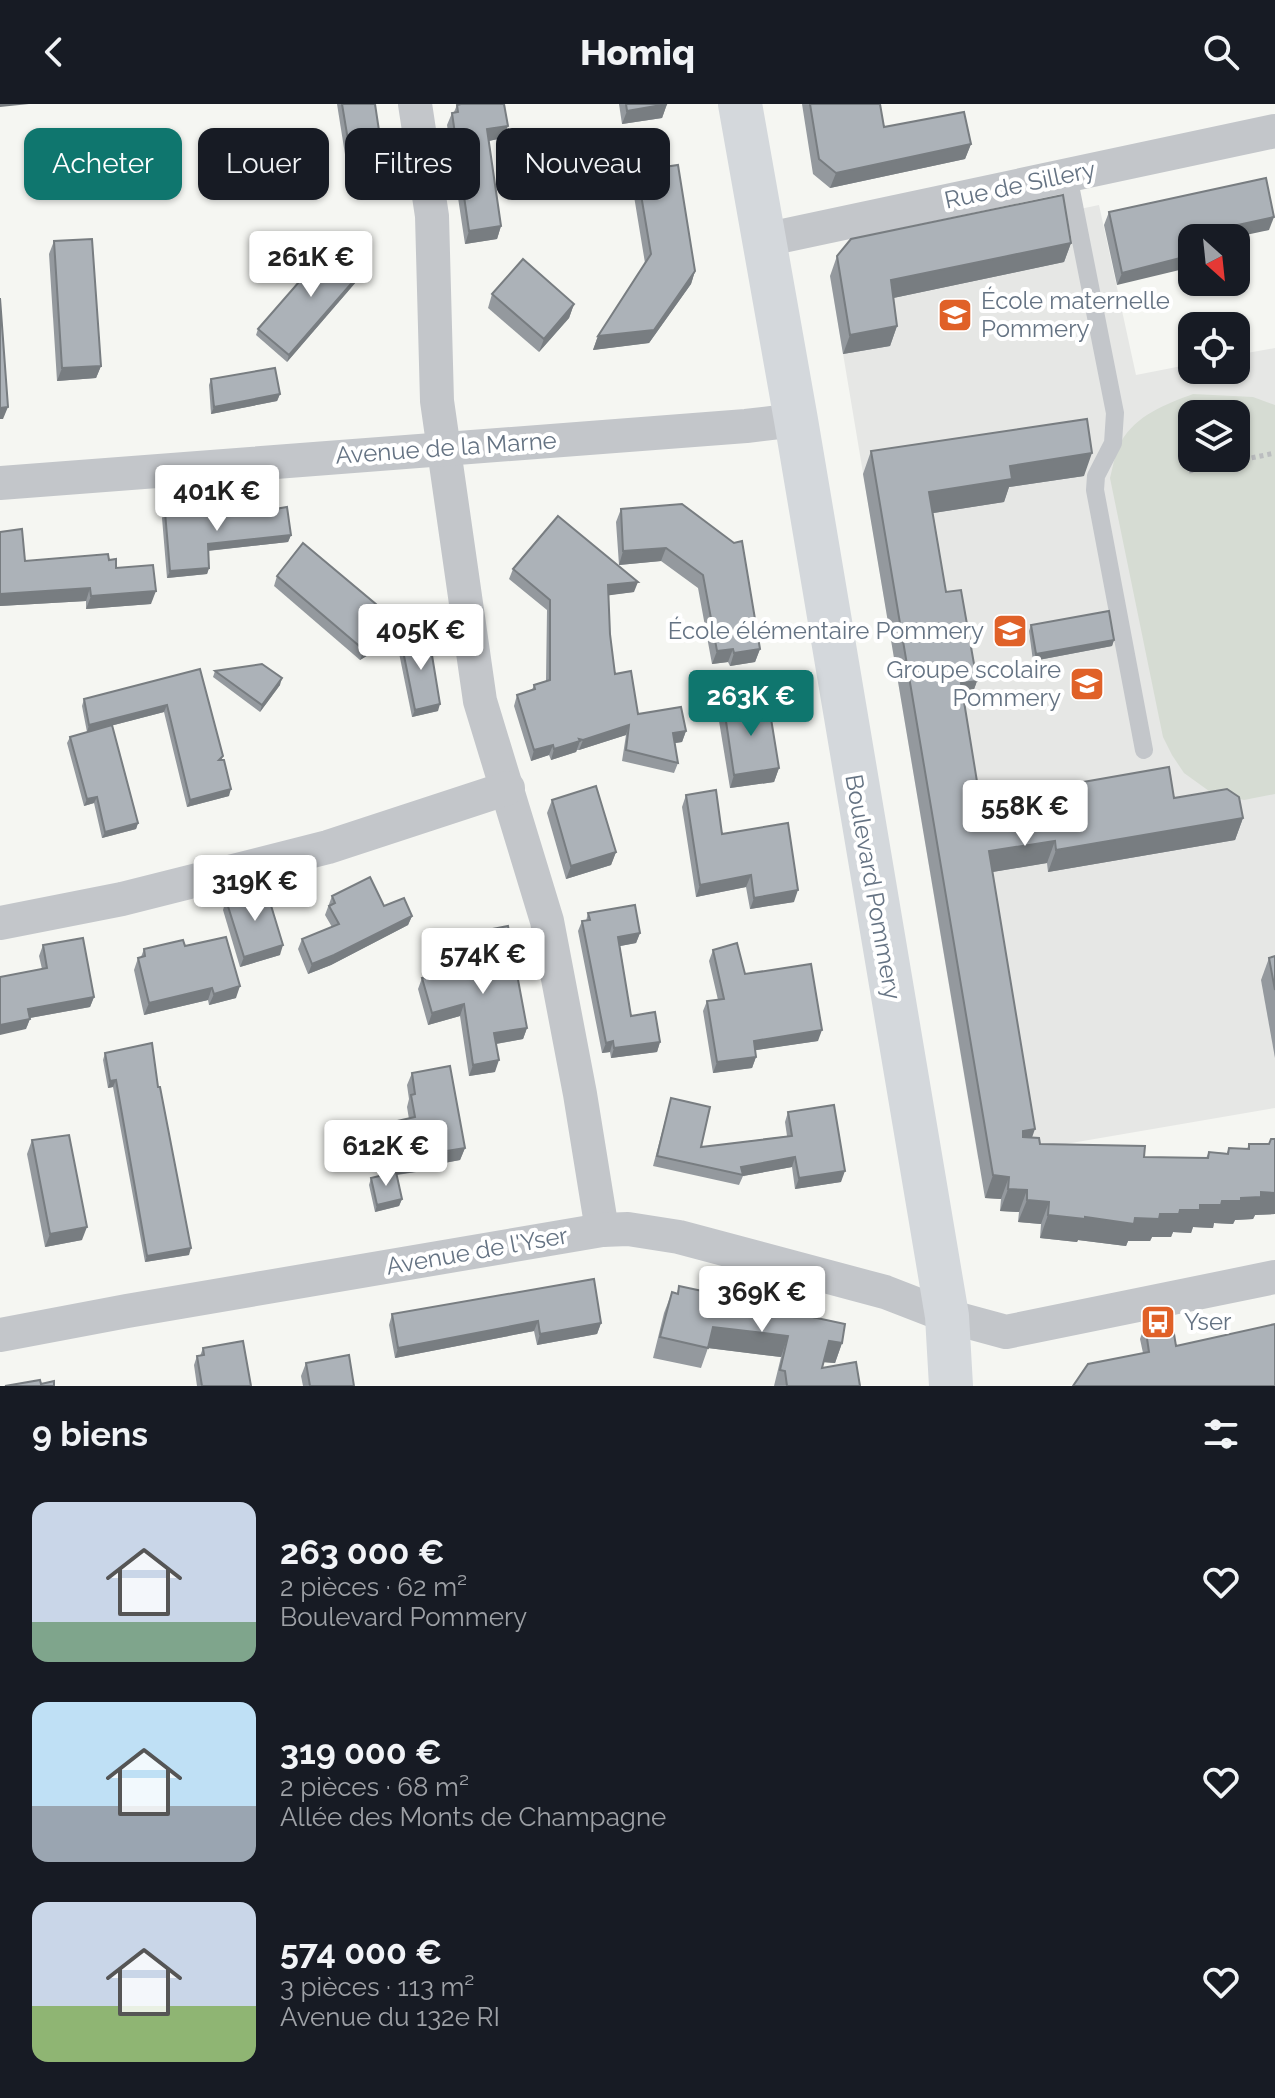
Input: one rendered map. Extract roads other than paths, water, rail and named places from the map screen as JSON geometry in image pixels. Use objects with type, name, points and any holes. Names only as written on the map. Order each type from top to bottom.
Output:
[{"type":"main road","name":"Boulevard Pommery","points":[[740,104],[947,1316],[951,1386]]},
{"type":"street","points":[[415,104],[432,216],[437,401],[480,701],[547,921],[602,1230]]},
{"type":"street","name":"Rue de Sillery","points":[[764,240],[1275,131]]},
{"type":"street","name":"Avenue de la Marne","points":[[0,483],[445,461],[796,420]]},
{"type":"street","points":[[0,923],[122,899],[328,847],[508,788]]},
{"type":"street","name":"Avenue de l'Yser","points":[[0,1335],[602,1230],[628,1229],[679,1237],[885,1292],[947,1316],[1006,1332],[1275,1277]]},
{"type":"lane","points":[[1068,175],[1115,413],[1113,443],[1096,476],[1095,490],[1144,750]]},
{"type":"place","name":"École maternelle Pommery","points":[[955,315]]},
{"type":"place","name":"École élémentaire Pommery","points":[[1010,631]]},
{"type":"place","name":"Groupe scolaire Pommery","points":[[1087,684]]},
{"type":"place","name":"Yser","points":[[1158,1322]]}]
